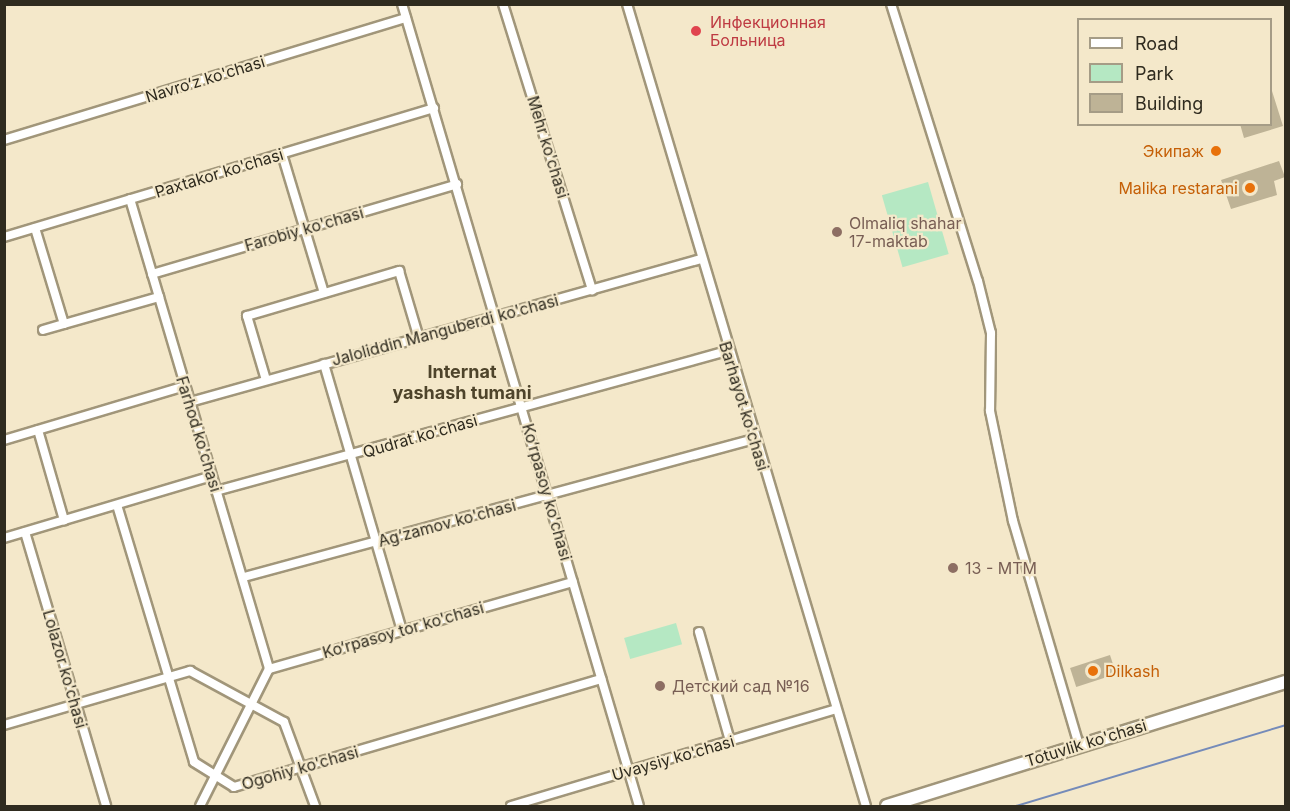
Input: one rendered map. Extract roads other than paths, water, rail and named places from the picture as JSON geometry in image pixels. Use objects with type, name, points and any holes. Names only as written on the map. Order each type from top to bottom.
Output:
[{"type":"main road","name":"Totuvlik ko'chasi","points":[[887,807],[1286,682]]},
{"type":"street","name":"Ko‘rpasoy ko'chasi","points":[[402,4],[523,407],[639,807]]},
{"type":"street","name":"Mehr ko'chasi","points":[[503,4],[592,290]]},
{"type":"street","name":"Barhayot ko'chasi","points":[[627,4],[727,351],[834,710],[866,807]]},
{"type":"street","points":[[891,4],[978,281],[991,333],[990,411],[1013,522],[1079,745]]},
{"type":"street","name":"Navro‘z ko'chasi","points":[[4,140],[406,18]]},
{"type":"street","name":"Paxtakor ko'chasi","points":[[4,237],[434,108]]},
{"type":"street","points":[[282,154],[324,293]]},
{"type":"street","name":"Farobiy ko'chasi","points":[[152,274],[456,184]]},
{"type":"street","name":"Farhod ko'chasi","points":[[129,199],[244,577],[268,669]]},
{"type":"street","points":[[35,228],[64,324]]},
{"type":"street","name":"Jaloliddin Manguberdi ko'chasi","points":[[190,402],[418,335],[701,259]]},
{"type":"street","points":[[266,380],[247,315],[399,271],[418,335]]},
{"type":"street","points":[[43,330],[159,297]]},
{"type":"street","name":"Qudrat ko'chasi","points":[[216,490],[352,455],[727,351]]},
{"type":"street","points":[[324,364],[402,630]]},
{"type":"street","points":[[4,440],[185,386]]},
{"type":"street","points":[[38,430],[64,520]]},
{"type":"street","name":"Ag‘zamov ko'chasi","points":[[244,577],[754,439]]},
{"type":"street","points":[[4,538],[212,476]]},
{"type":"street","name":"Ogohiy ko'chasi","points":[[117,505],[194,762],[214,778],[234,787],[601,679]]},
{"type":"street","name":"Lolazor ko'chasi","points":[[25,532],[106,807]]},
{"type":"street","name":"Ko‘rpasoy tor ko'chasi","points":[[268,669],[573,582]]},
{"type":"street","points":[[699,632],[730,741]]},
{"type":"street","points":[[200,807],[268,669]]},
{"type":"street","points":[[4,725],[168,675],[190,671],[253,701],[284,722],[303,767],[315,807]]},
{"type":"street","name":"Uvaysiy ko'chasi","points":[[511,807],[834,710]]},
{"type":"waterway","points":[[1016,806],[1286,725]]},
{"type":"place","name":"Инфекционная Больница","points":[[696,31]]},
{"type":"place","name":"Экипаж","points":[[1216,151]]},
{"type":"place","name":"Malika restarani","points":[[1250,188]]},
{"type":"place","name":"Olmaliq shahar 17-maktab","points":[[837,232]]},
{"type":"place","name":"13 - MTM","points":[[953,568]]},
{"type":"place","name":"Dilkash","points":[[1093,671]]},
{"type":"place","name":"Детский сад №16","points":[[660,686]]},
{"type":"district","name":"Internat yashash tumani","points":[[462,383]]}]
